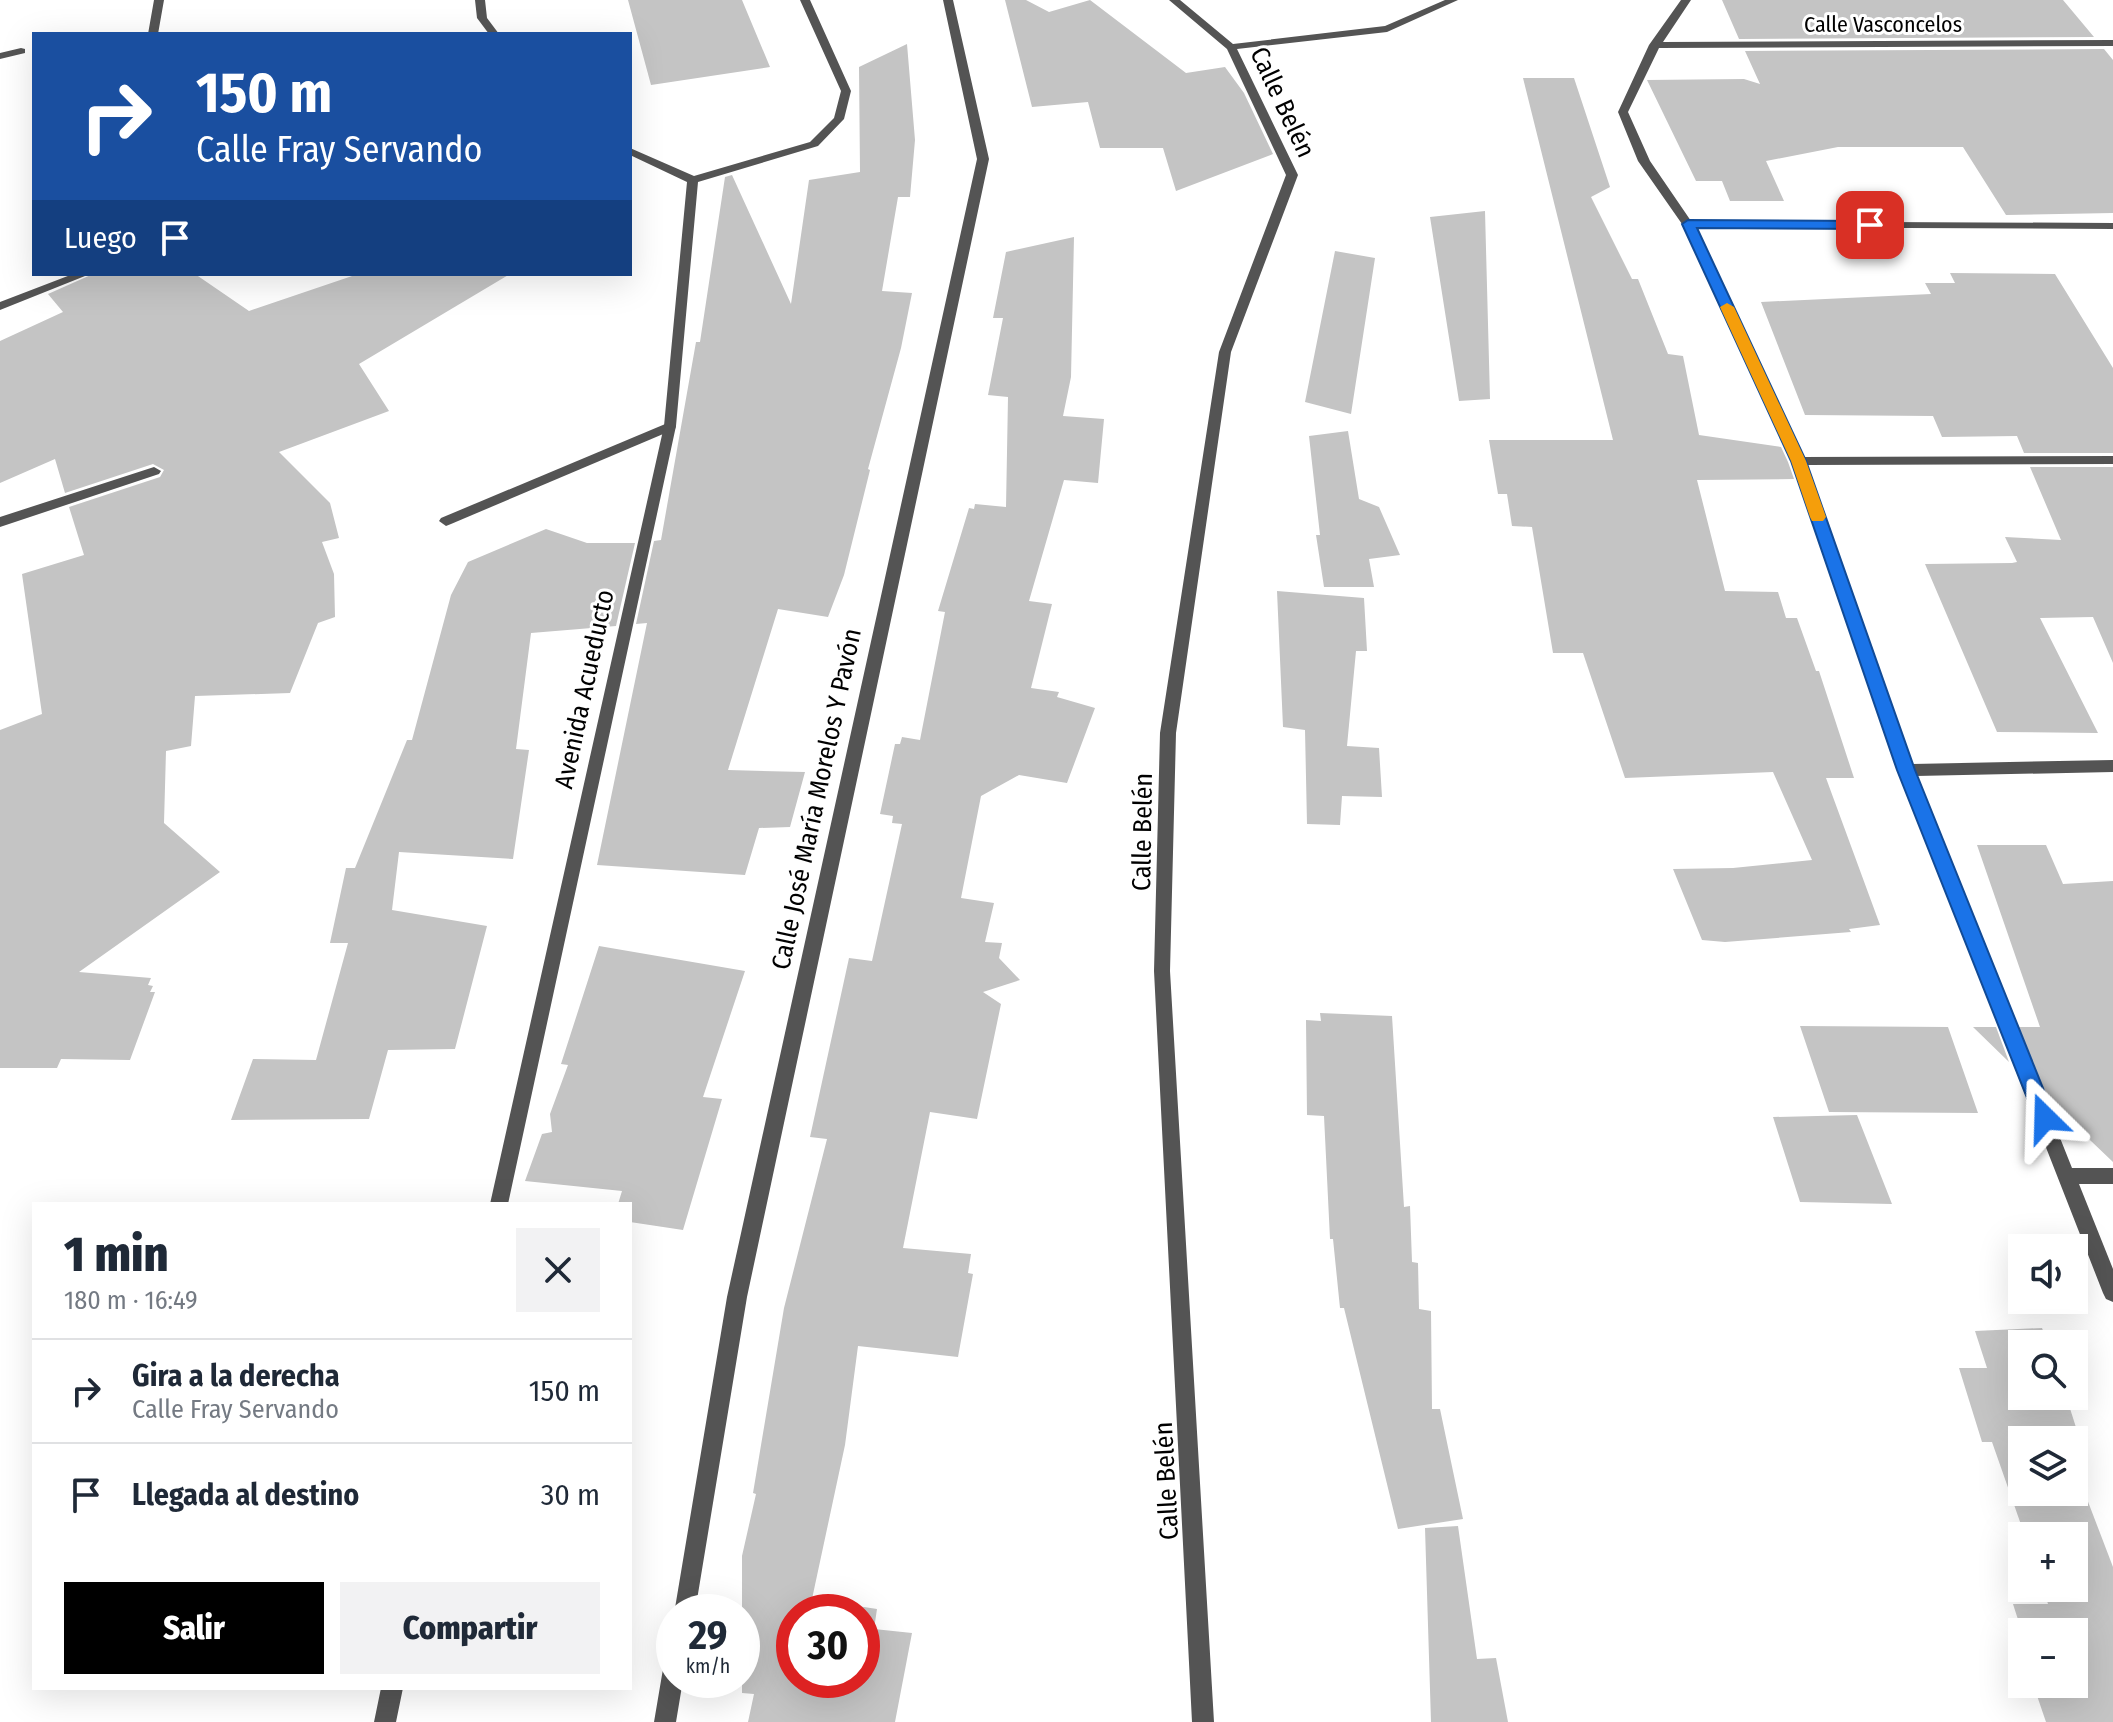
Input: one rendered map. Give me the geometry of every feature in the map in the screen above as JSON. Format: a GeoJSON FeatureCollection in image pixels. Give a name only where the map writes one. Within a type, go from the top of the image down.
{"type":"FeatureCollection","features":[{"type":"Feature","properties":{"kind":"street"},"geometry":{"type":"LineString","coordinates":[[153,32],[159,0]]}},
{"type":"Feature","properties":{"kind":"street"},"geometry":{"type":"LineString","coordinates":[[480,0],[482,18],[492,32]]}},
{"type":"Feature","properties":{"kind":"street"},"geometry":{"type":"LineString","coordinates":[[632,152],[693,180],[814,144],[839,119],[846,91],[805,0]]}},
{"type":"Feature","properties":{"kind":"street","name":"Calle José María Morelos Y Pavón"},"geometry":{"type":"LineString","coordinates":[[687,1594],[737,1297],[983,159],[948,0]]}},
{"type":"Feature","properties":{"kind":"street","name":"Calle Belén"},"geometry":{"type":"LineString","coordinates":[[1174,0],[1231,47],[1292,175],[1225,352],[1168,733],[1162,971],[1203,1722]]}},
{"type":"Feature","properties":{"kind":"street"},"geometry":{"type":"LineString","coordinates":[[1231,47],[1387,29],[1453,0]]}},
{"type":"Feature","properties":{"kind":"street"},"geometry":{"type":"LineString","coordinates":[[1686,0],[1654,45],[1634,82],[1623,112],[1644,161],[1688,224],[1798,461],[1906,770],[2113,1293]]}},
{"type":"Feature","properties":{"kind":"street","name":"Calle Vasconcelos"},"geometry":{"type":"LineString","coordinates":[[1654,45],[2113,43]]}},
{"type":"Feature","properties":{"kind":"street"},"geometry":{"type":"LineString","coordinates":[[0,56],[21,51]]}},
{"type":"Feature","properties":{"kind":"street","name":"Avenida Acueducto"},"geometry":{"type":"LineString","coordinates":[[499,1202],[670,426],[693,180]]}},
{"type":"Feature","properties":{"kind":"street"},"geometry":{"type":"LineString","coordinates":[[1688,224],[2113,226]]}},
{"type":"Feature","properties":{"kind":"street"},"geometry":{"type":"LineString","coordinates":[[0,306],[79,276]]}},
{"type":"Feature","properties":{"kind":"street"},"geometry":{"type":"LineString","coordinates":[[446,521],[670,426]]}},
{"type":"Feature","properties":{"kind":"street"},"geometry":{"type":"LineString","coordinates":[[1798,461],[2113,460]]}},
{"type":"Feature","properties":{"kind":"street"},"geometry":{"type":"LineString","coordinates":[[0,522],[154,471]]}},
{"type":"Feature","properties":{"kind":"street"},"geometry":{"type":"LineString","coordinates":[[1906,770],[2113,766]]}},
{"type":"Feature","properties":{"kind":"street"},"geometry":{"type":"LineString","coordinates":[[2068,1176],[2113,1176]]}},
{"type":"Feature","properties":{"kind":"street"},"geometry":{"type":"LineString","coordinates":[[385,1722],[392,1690]]}},
{"type":"Feature","properties":{"kind":"street"},"geometry":{"type":"LineString","coordinates":[[665,1722],[669,1698]]}},
{"type":"Feature","properties":{"kind":"building"},"geometry":{"type":"Polygon","coordinates":[[[628,0],[742,0],[770,67],[651,85],[628,0]]]}},
{"type":"Feature","properties":{"kind":"building"},"geometry":{"type":"Polygon","coordinates":[[[1005,0],[1026,0],[1049,12],[1090,0],[1186,73],[1225,67],[1244,93],[1273,154],[1176,191],[1163,148],[1100,148],[1088,102],[1032,107],[1005,0]]]}},
{"type":"Feature","properties":{"kind":"building"},"geometry":{"type":"Polygon","coordinates":[[[1722,0],[2063,0],[2094,37],[1739,39],[1722,0]]]}},
{"type":"Feature","properties":{"kind":"building"},"geometry":{"type":"Polygon","coordinates":[[[907,44],[915,140],[910,197],[898,197],[882,291],[912,293],[901,348],[868,469],[844,575],[828,617],[778,609],[728,770],[805,772],[790,827],[759,828],[745,875],[597,865],[647,623],[636,624],[654,541],[661,540],[696,342],[700,342],[725,177],[732,175],[791,304],[809,180],[860,172],[859,67],[907,44]]]}},
{"type":"Feature","properties":{"kind":"building"},"geometry":{"type":"Polygon","coordinates":[[[2104,49],[2113,60],[2113,213],[2006,215],[1963,147],[1838,147],[1766,161],[1784,201],[1730,201],[1722,181],[1696,181],[1647,80],[1744,79],[1760,84],[1745,51],[2104,49]]]}},
{"type":"Feature","properties":{"kind":"building"},"geometry":{"type":"Polygon","coordinates":[[[1523,78],[1574,78],[1610,187],[1591,197],[1632,279],[1638,279],[1668,354],[1683,356],[1699,435],[1781,447],[1788,462],[1794,479],[1697,480],[1725,591],[1778,592],[1786,618],[1797,618],[1816,671],[1819,671],[1854,778],[1826,778],[1880,925],[1849,929],[1851,932],[1725,942],[1702,940],[1673,869],[1733,868],[1812,860],[1773,772],[1625,778],[1583,653],[1553,653],[1532,527],[1512,526],[1507,494],[1498,494],[1489,440],[1613,440],[1523,78]]]}},
{"type":"Feature","properties":{"kind":"building"},"geometry":{"type":"Polygon","coordinates":[[[1485,211],[1490,399],[1459,401],[1430,217],[1485,211]]]}},
{"type":"Feature","properties":{"kind":"building"},"geometry":{"type":"Polygon","coordinates":[[[1074,237],[1071,377],[1063,416],[1104,419],[1098,483],[1064,480],[1029,601],[1052,604],[1031,688],[1059,692],[1057,697],[1095,708],[1067,783],[1019,775],[981,796],[961,898],[994,903],[985,942],[1002,943],[999,958],[1020,980],[983,992],[1001,1004],[977,1119],[930,1112],[903,1248],[971,1254],[968,1273],[973,1274],[958,1357],[858,1346],[845,1445],[813,1594],[776,1594],[776,1698],[880,1698],[880,1630],[912,1633],[895,1722],[748,1722],[753,1698],[760,1698],[760,1594],[742,1594],[742,1556],[756,1494],[753,1493],[784,1308],[827,1139],[810,1137],[849,958],[872,961],[902,824],[892,823],[893,816],[880,814],[895,744],[900,744],[902,737],[920,740],[945,612],[938,611],[969,508],[974,509],[975,504],[1006,507],[1008,397],[988,395],[1003,318],[993,318],[1006,252],[1074,237]]]}},
{"type":"Feature","properties":{"kind":"building"},"geometry":{"type":"Polygon","coordinates":[[[1335,251],[1375,258],[1351,414],[1305,402],[1335,251]]]}},
{"type":"Feature","properties":{"kind":"building"},"geometry":{"type":"Polygon","coordinates":[[[1950,273],[2055,274],[2113,368],[2113,453],[2024,453],[2017,436],[1942,437],[1933,416],[1805,415],[1761,302],[1931,294],[1925,283],[1955,283],[1950,273]]]}},
{"type":"Feature","properties":{"kind":"building"},"geometry":{"type":"Polygon","coordinates":[[[88,276],[198,276],[249,311],[352,276],[507,276],[359,364],[389,411],[279,452],[330,503],[339,538],[322,542],[334,574],[335,617],[318,623],[290,693],[195,696],[191,746],[166,751],[164,823],[220,872],[79,972],[151,978],[148,985],[153,986],[150,992],[155,992],[130,1060],[61,1059],[57,1068],[0,1068],[0,730],[42,714],[22,574],[84,555],[69,507],[160,477],[164,470],[153,464],[65,493],[55,459],[0,483],[0,341],[63,312],[48,294],[88,276]]]}},
{"type":"Feature","properties":{"kind":"building"},"geometry":{"type":"Polygon","coordinates":[[[1348,431],[1359,499],[1379,507],[1400,555],[1369,559],[1374,587],[1324,587],[1316,535],[1320,535],[1309,436],[1348,431]]]}},
{"type":"Feature","properties":{"kind":"building"},"geometry":{"type":"Polygon","coordinates":[[[2030,467],[2113,467],[2113,663],[2093,617],[2040,618],[2098,733],[1997,732],[1925,564],[2012,563],[2017,562],[2005,537],[2061,540],[2030,467]]]}},
{"type":"Feature","properties":{"kind":"building"},"geometry":{"type":"Polygon","coordinates":[[[546,529],[587,543],[635,543],[616,626],[531,633],[516,749],[529,750],[513,859],[399,852],[392,910],[487,926],[455,1049],[388,1050],[369,1119],[231,1120],[253,1059],[316,1060],[348,943],[330,943],[346,868],[355,868],[407,740],[412,740],[451,595],[468,562],[546,529]]]}},
{"type":"Feature","properties":{"kind":"building"},"geometry":{"type":"Polygon","coordinates":[[[1277,591],[1364,598],[1367,651],[1356,651],[1347,746],[1379,748],[1382,797],[1342,796],[1340,825],[1307,824],[1305,730],[1283,727],[1277,591]]]}},
{"type":"Feature","properties":{"kind":"building"},"geometry":{"type":"Polygon","coordinates":[[[1977,845],[2046,845],[2063,884],[2113,881],[2113,1162],[2048,1100],[2019,1027],[2040,1027],[1977,845]]]}},
{"type":"Feature","properties":{"kind":"building"},"geometry":{"type":"Polygon","coordinates":[[[599,946],[745,971],[703,1097],[722,1099],[683,1230],[632,1222],[632,1202],[619,1202],[622,1191],[525,1181],[542,1134],[552,1132],[550,1114],[568,1065],[561,1064],[599,946]]]}},
{"type":"Feature","properties":{"kind":"building"},"geometry":{"type":"Polygon","coordinates":[[[1320,1013],[1392,1016],[1404,1207],[1410,1206],[1412,1262],[1418,1263],[1419,1309],[1431,1311],[1432,1409],[1440,1409],[1463,1519],[1398,1529],[1344,1308],[1340,1308],[1333,1239],[1330,1239],[1324,1116],[1307,1115],[1306,1020],[1321,1021],[1320,1013]]]}},
{"type":"Feature","properties":{"kind":"building"},"geometry":{"type":"Polygon","coordinates":[[[1800,1026],[1948,1027],[1978,1113],[1829,1112],[1800,1026]]]}},
{"type":"Feature","properties":{"kind":"building"},"geometry":{"type":"Polygon","coordinates":[[[1973,1027],[1996,1027],[2009,1062],[1973,1027]]]}},
{"type":"Feature","properties":{"kind":"building"},"geometry":{"type":"Polygon","coordinates":[[[1857,1115],[1892,1204],[1800,1202],[1773,1117],[1857,1115]]]}},
{"type":"Feature","properties":{"kind":"building"},"geometry":{"type":"Polygon","coordinates":[[[2042,1328],[2008,1330],[2008,1410],[2070,1410],[2076,1426],[2008,1426],[2008,1488],[1992,1442],[1982,1442],[1959,1368],[1987,1368],[1975,1331],[2042,1328]]]}},
{"type":"Feature","properties":{"kind":"building"},"geometry":{"type":"Polygon","coordinates":[[[2088,1502],[2113,1567],[2113,1722],[2046,1722],[2038,1698],[2088,1698],[2088,1618],[2018,1618],[2013,1604],[2088,1602],[2088,1522],[2020,1522],[2014,1506],[2088,1506],[2088,1502]]]}},
{"type":"Feature","properties":{"kind":"building"},"geometry":{"type":"Polygon","coordinates":[[[1458,1526],[1477,1659],[1496,1658],[1508,1722],[1431,1722],[1425,1528],[1458,1526]]]}},
{"type":"Feature","properties":{"kind":"slow traffic"},"geometry":{"type":"LineString","coordinates":[[1727,307],[1798,461],[1818,517]]}},
{"type":"Feature","properties":{"kind":"route"},"geometry":{"type":"LineString","coordinates":[[1870,225],[1688,224],[1798,461],[1906,770],[2045,1118]]}}]}
